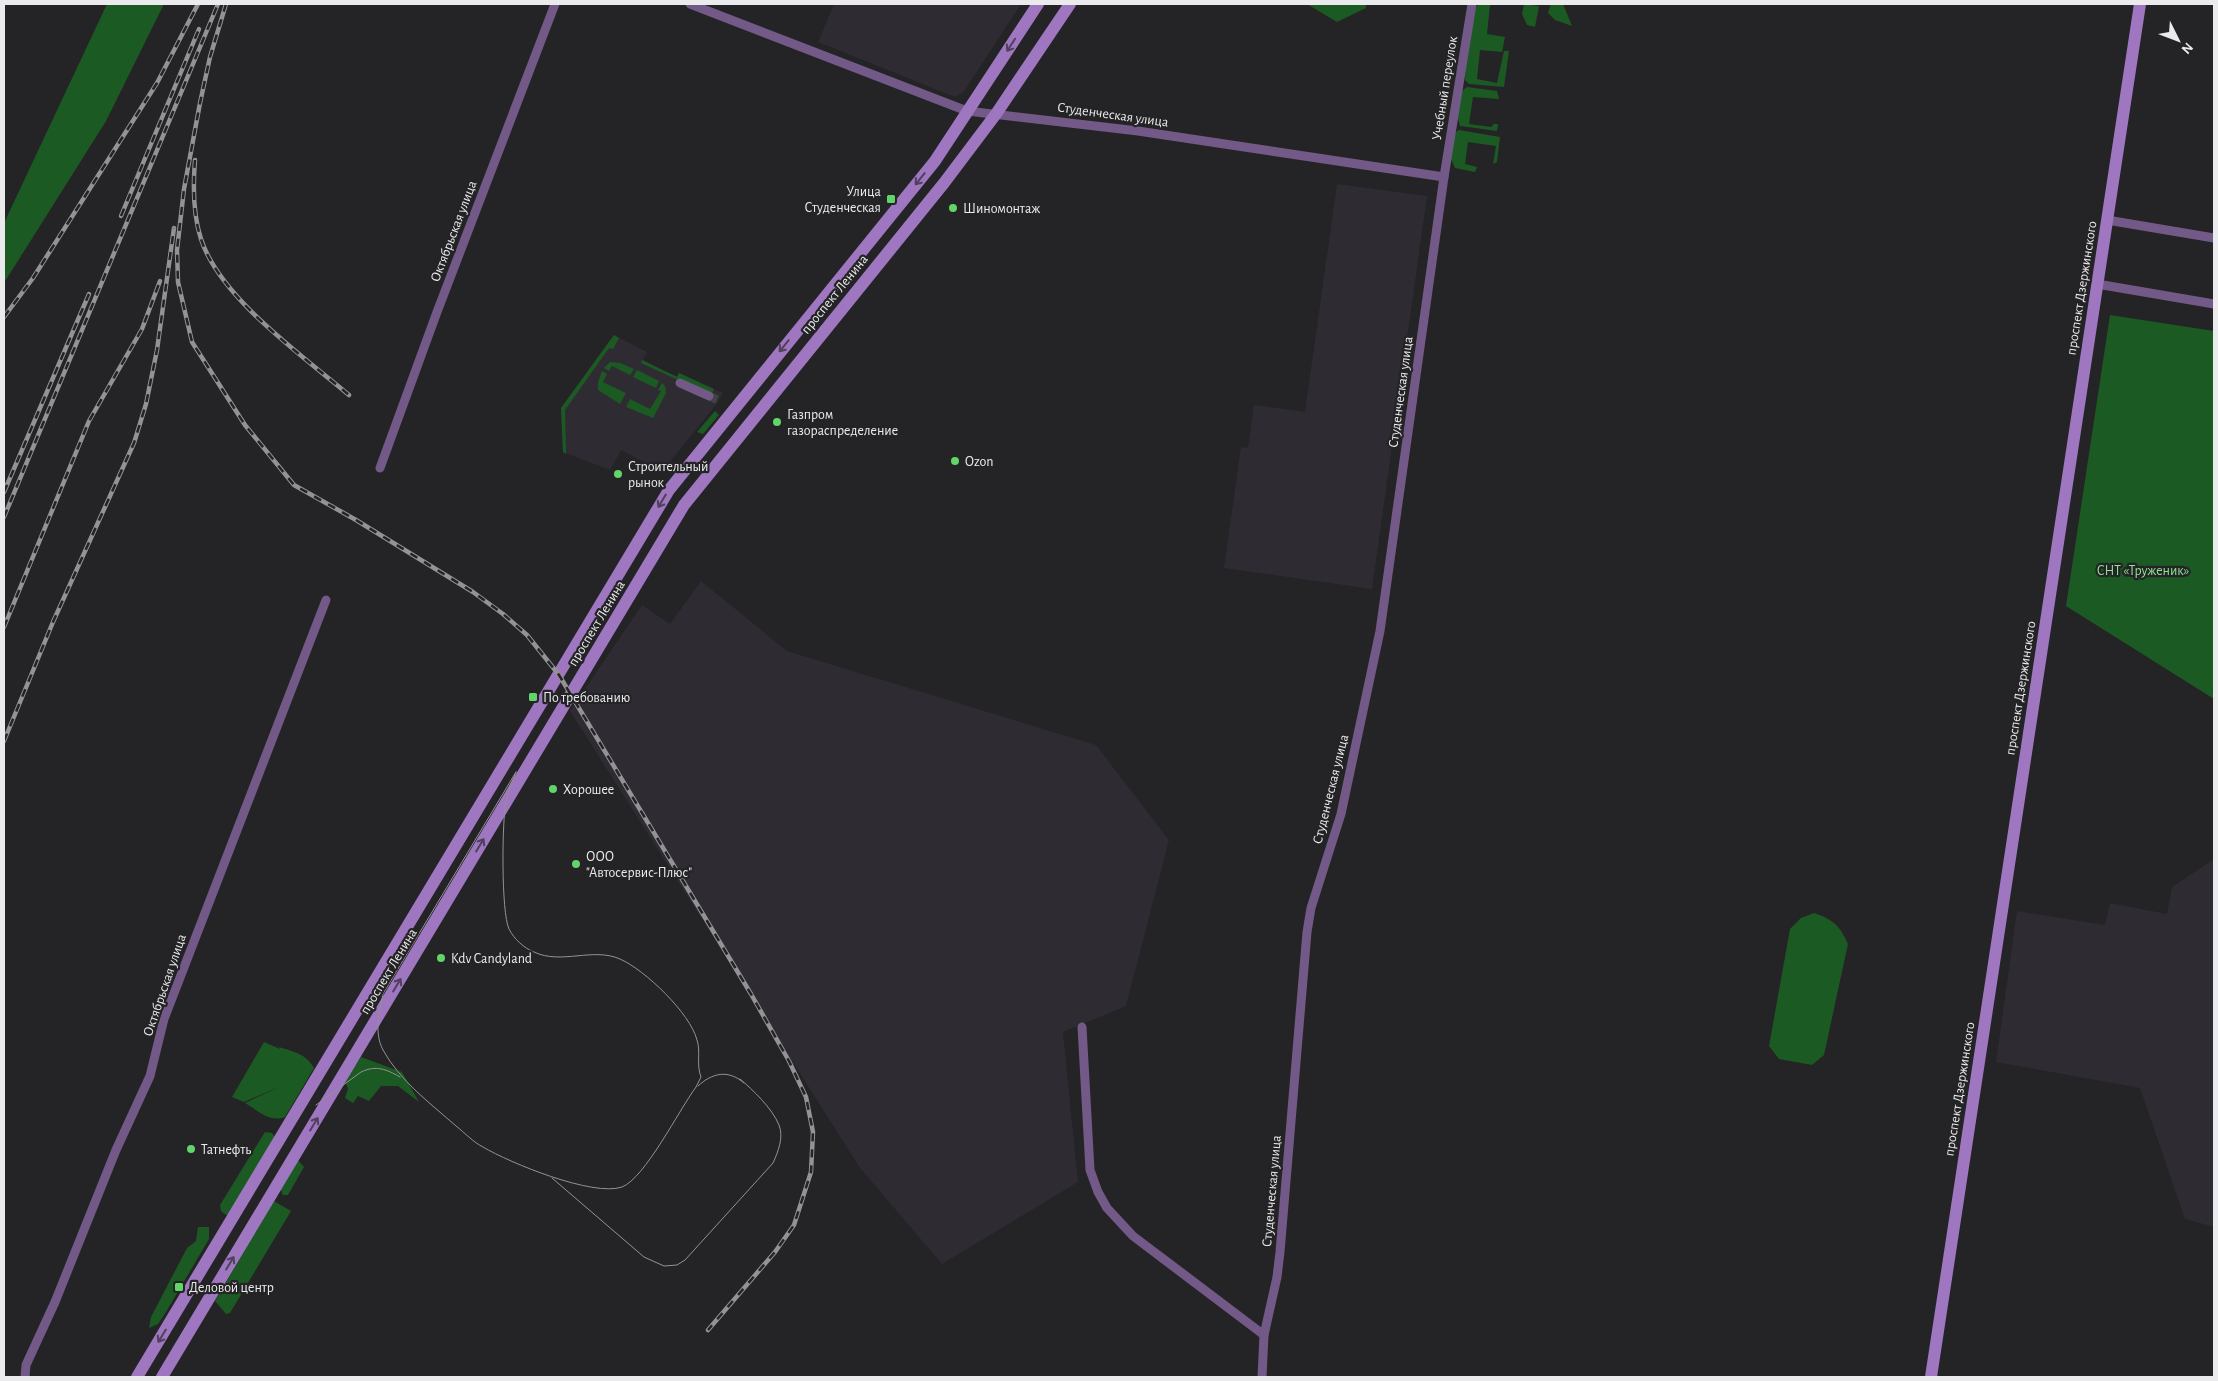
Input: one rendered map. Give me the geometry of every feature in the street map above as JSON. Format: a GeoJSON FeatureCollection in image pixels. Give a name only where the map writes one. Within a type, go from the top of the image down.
{"type":"FeatureCollection","features":[{"type":"Feature","properties":{"kind":"main road","name":"проспект Ленина"},"geometry":{"type":"LineString","coordinates":[[137,1377],[669,490],[935,161],[1038,4]]}},
{"type":"Feature","properties":{"kind":"main road","name":"проспект Ленина"},"geometry":{"type":"LineString","coordinates":[[162,1377],[684,505],[944,183],[996,114],[1070,4]]}},
{"type":"Feature","properties":{"kind":"main road","name":"проспект Дзержинского"},"geometry":{"type":"LineString","coordinates":[[1931,1377],[2140,4]]}},
{"type":"Feature","properties":{"kind":"street","name":"Октябрьская улица"},"geometry":{"type":"LineString","coordinates":[[380,468],[437,312],[555,4]]}},
{"type":"Feature","properties":{"kind":"street","name":"Студенческая улица"},"geometry":{"type":"LineString","coordinates":[[690,4],[967,111],[1138,131],[1444,177],[1380,630],[1341,814],[1311,908],[1307,932],[1279,1260],[1264,1335],[1262,1377]]}},
{"type":"Feature","properties":{"kind":"street","name":"Учебный переулок"},"geometry":{"type":"LineString","coordinates":[[1444,177],[1472,4]]}},
{"type":"Feature","properties":{"kind":"street"},"geometry":{"type":"LineString","coordinates":[[2107,220],[2214,238]]}},
{"type":"Feature","properties":{"kind":"street"},"geometry":{"type":"LineString","coordinates":[[2097,284],[2214,304]]}},
{"type":"Feature","properties":{"kind":"street"},"geometry":{"type":"LineString","coordinates":[[680,383],[709,396]]}},
{"type":"Feature","properties":{"kind":"street","name":"Октябрьская улица"},"geometry":{"type":"LineString","coordinates":[[25,1377],[26,1365],[116,1150],[150,1076],[164,1018],[326,600]]}},
{"type":"Feature","properties":{"kind":"street"},"geometry":{"type":"LineString","coordinates":[[1082,1027],[1090,1170],[1098,1192],[1107,1208],[1133,1236],[1264,1335]]}},
{"type":"Feature","properties":{"kind":"shaded area"},"geometry":{"type":"Polygon","coordinates":[[[834,4],[1021,4],[963,93],[955,97],[818,42],[834,4]]]}},
{"type":"Feature","properties":{"kind":"shaded area"},"geometry":{"type":"Polygon","coordinates":[[[1337,184],[1427,196],[1372,589],[1224,568],[1241,447],[1248,448],[1254,405],[1305,412],[1337,184]]]}},
{"type":"Feature","properties":{"kind":"shaded area"},"geometry":{"type":"Polygon","coordinates":[[[614,335],[647,352],[643,360],[677,377],[679,373],[723,393],[718,402],[662,472],[621,450],[610,470],[563,452],[561,408],[614,335]]]}},
{"type":"Feature","properties":{"kind":"shaded area"},"geometry":{"type":"Polygon","coordinates":[[[701,581],[787,651],[1096,745],[1169,840],[1126,1006],[1063,1032],[1078,1182],[942,1264],[860,1168],[570,711],[642,605],[670,624],[701,581]]]}},
{"type":"Feature","properties":{"kind":"shaded area"},"geometry":{"type":"Polygon","coordinates":[[[2214,859],[2214,1227],[2185,1219],[2140,1088],[1996,1062],[2017,911],[2105,925],[2110,903],[2167,914],[2172,887],[2214,859]]]}},
{"type":"Feature","properties":{"kind":"green space"},"geometry":{"type":"Polygon","coordinates":[[[107,4],[164,4],[106,121],[4,283],[4,223],[107,4]]]}},
{"type":"Feature","properties":{"kind":"green space"},"geometry":{"type":"Polygon","coordinates":[[[1307,4],[1366,4],[1366,8],[1337,22],[1307,4]]]}},
{"type":"Feature","properties":{"kind":"green space"},"geometry":{"type":"Polygon","coordinates":[[[1480,4],[1492,4],[1490,5],[1487,34],[1505,37],[1502,52],[1480,50],[1477,79],[1497,83],[1504,51],[1509,51],[1504,87],[1469,84],[1465,80],[1466,56],[1474,8],[1480,4]]]}},
{"type":"Feature","properties":{"kind":"green space"},"geometry":{"type":"Polygon","coordinates":[[[1524,4],[1539,6],[1535,27],[1527,25],[1522,14],[1524,4]]]}},
{"type":"Feature","properties":{"kind":"green space"},"geometry":{"type":"Polygon","coordinates":[[[1551,4],[1563,4],[1572,26],[1555,20],[1548,13],[1551,4]]]}},
{"type":"Feature","properties":{"kind":"green space"},"geometry":{"type":"Polygon","coordinates":[[[1467,87],[1497,91],[1499,99],[1473,97],[1469,124],[1491,127],[1494,124],[1498,124],[1497,131],[1460,126],[1457,115],[1462,91],[1467,87]]]}},
{"type":"Feature","properties":{"kind":"green space"},"geometry":{"type":"Polygon","coordinates":[[[1459,130],[1500,137],[1497,162],[1493,164],[1496,146],[1468,142],[1465,164],[1477,167],[1475,172],[1455,168],[1451,159],[1454,133],[1459,130]]]}},
{"type":"Feature","properties":{"kind":"green space","name":"СНТ «Труженик»"},"geometry":{"type":"Polygon","coordinates":[[[2110,315],[2214,331],[2214,699],[2066,606],[2110,315]]]}},
{"type":"Feature","properties":{"kind":"green space"},"geometry":{"type":"Polygon","coordinates":[[[614,335],[619,338],[613,349],[609,348],[565,410],[566,454],[563,452],[561,408],[614,335]]]}},
{"type":"Feature","properties":{"kind":"green space"},"geometry":{"type":"Polygon","coordinates":[[[642,360],[677,377],[679,373],[714,389],[711,395],[641,363],[642,360]]]}},
{"type":"Feature","properties":{"kind":"green space"},"geometry":{"type":"Polygon","coordinates":[[[610,362],[620,363],[634,369],[630,375],[612,366],[609,371],[604,368],[610,362]]]}},
{"type":"Feature","properties":{"kind":"green space"},"geometry":{"type":"Polygon","coordinates":[[[637,370],[659,381],[656,388],[633,377],[637,370]]]}},
{"type":"Feature","properties":{"kind":"green space"},"geometry":{"type":"Polygon","coordinates":[[[602,371],[607,374],[603,382],[626,393],[620,404],[598,390],[598,382],[602,371]]]}},
{"type":"Feature","properties":{"kind":"green space"},"geometry":{"type":"Polygon","coordinates":[[[662,383],[665,386],[666,393],[653,418],[626,407],[630,399],[650,409],[661,391],[658,390],[662,383]]]}},
{"type":"Feature","properties":{"kind":"green space"},"geometry":{"type":"Polygon","coordinates":[[[715,411],[719,415],[703,434],[697,432],[715,411]]]}},
{"type":"Feature","properties":{"kind":"green space"},"geometry":{"type":"Polygon","coordinates":[[[1814,913],[1835,924],[1842,932],[1848,944],[1824,1055],[1812,1065],[1779,1059],[1769,1046],[1790,929],[1801,918],[1814,913]]]}},
{"type":"Feature","properties":{"kind":"green space"},"geometry":{"type":"Polygon","coordinates":[[[264,1042],[280,1049],[279,1047],[300,1054],[314,1068],[285,1117],[269,1117],[245,1103],[281,1086],[244,1102],[232,1097],[264,1042]]]}},
{"type":"Feature","properties":{"kind":"green space"},"geometry":{"type":"Polygon","coordinates":[[[361,1057],[402,1072],[419,1102],[398,1086],[381,1086],[369,1101],[358,1096],[353,1103],[345,1098],[348,1089],[345,1080],[361,1057]]]}},
{"type":"Feature","properties":{"kind":"green space"},"geometry":{"type":"Polygon","coordinates":[[[265,1132],[272,1133],[276,1138],[231,1214],[226,1215],[221,1211],[220,1205],[265,1132]]]}},
{"type":"Feature","properties":{"kind":"green space"},"geometry":{"type":"Polygon","coordinates":[[[298,1160],[304,1167],[288,1195],[283,1195],[280,1188],[298,1160]]]}},
{"type":"Feature","properties":{"kind":"green space"},"geometry":{"type":"Polygon","coordinates":[[[274,1201],[291,1211],[230,1313],[226,1314],[215,1301],[274,1201]]]}},
{"type":"Feature","properties":{"kind":"green space"},"geometry":{"type":"Polygon","coordinates":[[[198,1227],[209,1227],[209,1239],[158,1324],[149,1328],[151,1317],[187,1248],[196,1241],[198,1227]]]}},
{"type":"Feature","properties":{"kind":"tunnel"},"geometry":{"type":"LineString","coordinates":[[709,396],[720,401]]}},
{"type":"Feature","properties":{"kind":"tram line"},"geometry":{"type":"LineString","coordinates":[[516,772],[506,801],[503,846],[503,886],[506,919],[511,933],[516,940],[527,948],[544,956],[599,955],[620,959],[642,972],[676,1005],[693,1029],[697,1040],[701,1077],[696,1087],[641,1171],[622,1187],[609,1189],[572,1183],[531,1169],[479,1145],[407,1082],[390,1061],[380,1043],[378,1023],[383,994],[516,772]]}},
{"type":"Feature","properties":{"kind":"tram line"},"geometry":{"type":"LineString","coordinates":[[316,1105],[366,1070],[381,1069],[400,1077]]}},
{"type":"Feature","properties":{"kind":"tram line"},"geometry":{"type":"LineString","coordinates":[[698,1086],[709,1078],[720,1074],[732,1076],[744,1083]]}},
{"type":"Feature","properties":{"kind":"tram line"},"geometry":{"type":"LineString","coordinates":[[552,1178],[644,1257],[664,1266],[677,1265],[685,1260],[773,1163],[778,1149],[781,1134],[776,1119],[762,1100],[740,1079]]}},
{"type":"Feature","properties":{"kind":"railway"},"geometry":{"type":"LineString","coordinates":[[4,317],[33,278],[157,83],[198,4]]}},
{"type":"Feature","properties":{"kind":"railway"},"geometry":{"type":"LineString","coordinates":[[4,517],[218,4]]}},
{"type":"Feature","properties":{"kind":"railway"},"geometry":{"type":"LineString","coordinates":[[226,4],[210,57],[200,103],[184,189],[177,250],[178,282],[192,342],[245,425],[294,485],[356,520],[473,592],[527,635],[559,675],[751,994],[789,1061],[806,1097],[813,1132],[811,1172],[794,1225],[775,1252],[708,1330]]}},
{"type":"Feature","properties":{"kind":"railway"},"geometry":{"type":"LineString","coordinates":[[121,216],[199,29]]}},
{"type":"Feature","properties":{"kind":"railway"},"geometry":{"type":"LineString","coordinates":[[195,160],[196,220],[201,239],[211,261],[226,283],[264,324],[349,395]]}},
{"type":"Feature","properties":{"kind":"railway"},"geometry":{"type":"LineString","coordinates":[[4,741],[53,622],[134,443],[146,404],[157,350],[174,228]]}},
{"type":"Feature","properties":{"kind":"railway"},"geometry":{"type":"LineString","coordinates":[[4,627],[89,421],[142,329],[160,281]]}},
{"type":"Feature","properties":{"kind":"railway"},"geometry":{"type":"LineString","coordinates":[[4,492],[89,294]]}},
{"type":"Feature","properties":{"kind":"place","name":"Улица Студенческая"},"geometry":{"type":"Point","coordinates":[891,199]}},
{"type":"Feature","properties":{"kind":"place","name":"Шиномонтаж"},"geometry":{"type":"Point","coordinates":[953,208]}},
{"type":"Feature","properties":{"kind":"place","name":"Газпром газораспределение"},"geometry":{"type":"Point","coordinates":[777,422]}},
{"type":"Feature","properties":{"kind":"place","name":"Ozon"},"geometry":{"type":"Point","coordinates":[955,461]}},
{"type":"Feature","properties":{"kind":"place","name":"Строительный рынок"},"geometry":{"type":"Point","coordinates":[618,474]}},
{"type":"Feature","properties":{"kind":"place","name":"По требованию"},"geometry":{"type":"Point","coordinates":[533,697]}},
{"type":"Feature","properties":{"kind":"place","name":"Хорошее"},"geometry":{"type":"Point","coordinates":[553,789]}},
{"type":"Feature","properties":{"kind":"place","name":"ООО \"Автосервис-Плюс\""},"geometry":{"type":"Point","coordinates":[576,864]}},
{"type":"Feature","properties":{"kind":"place","name":"Kdv Candyland"},"geometry":{"type":"Point","coordinates":[441,958]}},
{"type":"Feature","properties":{"kind":"place","name":"Татнефть"},"geometry":{"type":"Point","coordinates":[191,1149]}},
{"type":"Feature","properties":{"kind":"place","name":"Деловой центр"},"geometry":{"type":"Point","coordinates":[179,1287]}}]}
